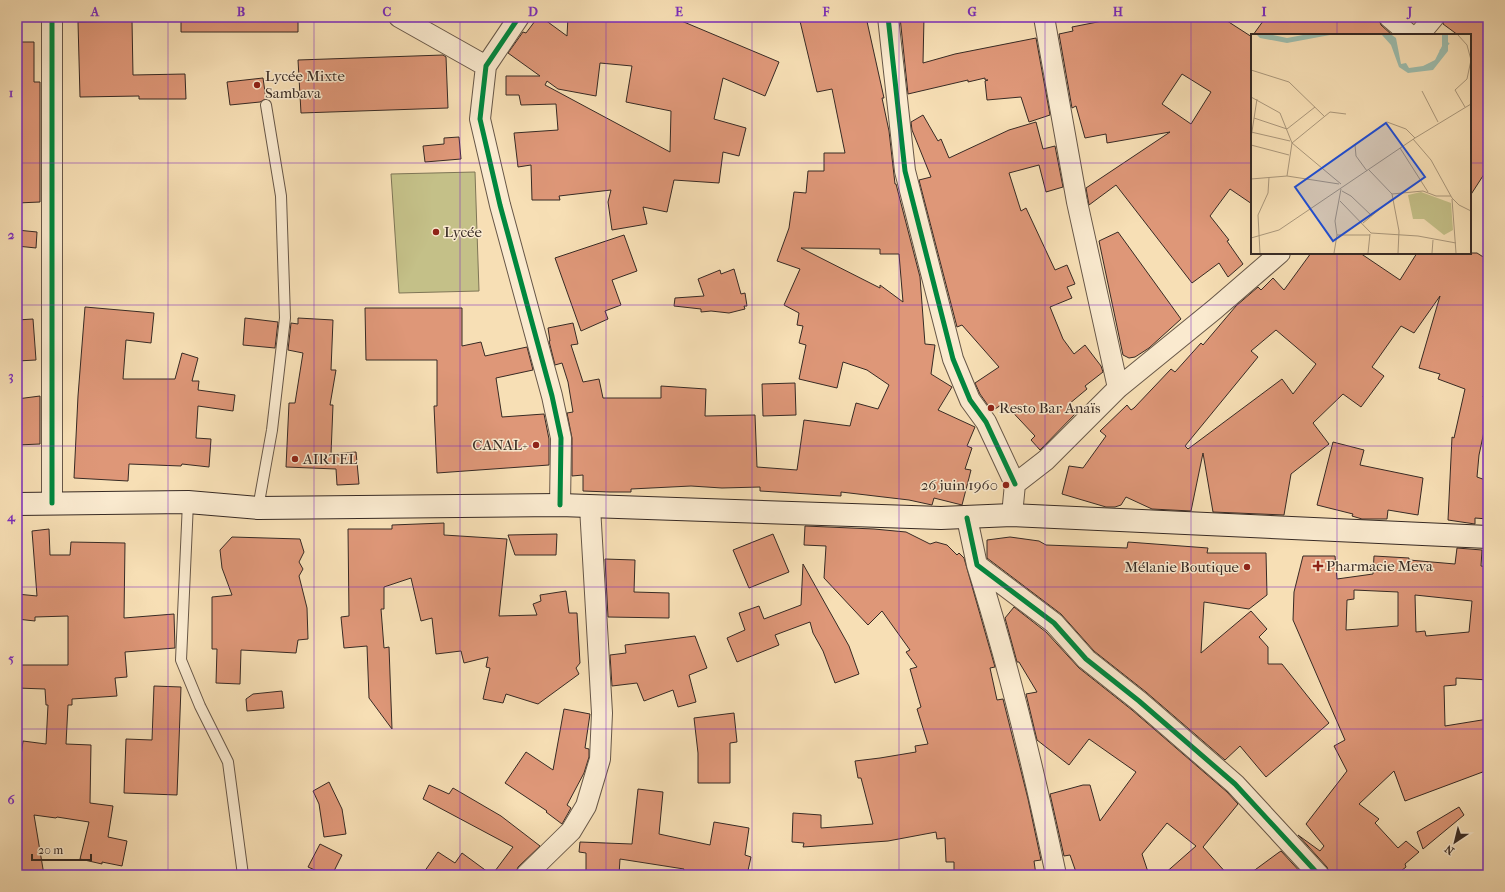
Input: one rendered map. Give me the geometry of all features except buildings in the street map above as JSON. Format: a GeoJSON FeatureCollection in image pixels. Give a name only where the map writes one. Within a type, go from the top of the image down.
{"type":"FeatureCollection","features":[{"type":"Feature","properties":{"kind":"main road"},"geometry":{"type":"LineString","coordinates":[[17,504],[188,502],[258,508],[560,505],[967,518],[1012,515],[1488,537]]}},
{"type":"Feature","properties":{"kind":"street"},"geometry":{"type":"LineString","coordinates":[[52,17],[52,503]]}},
{"type":"Feature","properties":{"kind":"street"},"geometry":{"type":"LineString","coordinates":[[399,17],[486,66]]}},
{"type":"Feature","properties":{"kind":"street"},"geometry":{"type":"LineString","coordinates":[[519,17],[486,66],[480,119],[500,205],[552,396],[561,438],[560,505]]}},
{"type":"Feature","properties":{"kind":"street"},"geometry":{"type":"LineString","coordinates":[[888,17],[905,171],[953,359],[970,400],[986,422],[1015,484],[1012,515]]}},
{"type":"Feature","properties":{"kind":"street"},"geometry":{"type":"LineString","coordinates":[[1044,17],[1077,202],[1118,388]]}},
{"type":"Feature","properties":{"kind":"street"},"geometry":{"type":"LineString","coordinates":[[1389,17],[1409,34]]}},
{"type":"Feature","properties":{"kind":"street"},"geometry":{"type":"LineString","coordinates":[[1420,34],[1434,17]]}},
{"type":"Feature","properties":{"kind":"street"},"geometry":{"type":"LineString","coordinates":[[1015,484],[1046,460],[1118,388],[1215,309],[1279,254]]}},
{"type":"Feature","properties":{"kind":"street"},"geometry":{"type":"LineString","coordinates":[[526,875],[571,831],[586,806],[600,759],[602,712],[590,507]]}},
{"type":"Feature","properties":{"kind":"street"},"geometry":{"type":"LineString","coordinates":[[967,518],[977,565],[999,636],[1030,757],[1056,875]]}},
{"type":"Feature","properties":{"kind":"street"},"geometry":{"type":"LineString","coordinates":[[977,565],[1054,623],[1086,659],[1139,701],[1235,784],[1319,875]]}},
{"type":"Feature","properties":{"kind":"lane"},"geometry":{"type":"LineString","coordinates":[[258,508],[272,430],[285,318],[281,196],[266,105]]}},
{"type":"Feature","properties":{"kind":"lane"},"geometry":{"type":"LineString","coordinates":[[188,502],[181,660],[200,706],[228,762],[243,875]]}},
{"type":"Feature","properties":{"kind":"shaded area","name":"Lycée"},"geometry":{"type":"Polygon","coordinates":[[[475,172],[479,291],[399,293],[391,174],[475,172]]]}},
{"type":"Feature","properties":{"kind":"cycle path"},"geometry":{"type":"LineString","coordinates":[[52,17],[52,503]]}},
{"type":"Feature","properties":{"kind":"cycle path"},"geometry":{"type":"LineString","coordinates":[[519,17],[486,66],[480,119],[500,205],[552,396],[561,438],[560,505]]}},
{"type":"Feature","properties":{"kind":"cycle path"},"geometry":{"type":"LineString","coordinates":[[888,17],[905,171],[953,359],[970,400],[986,422],[1015,484]]}},
{"type":"Feature","properties":{"kind":"cycle path"},"geometry":{"type":"LineString","coordinates":[[967,518],[977,565],[1054,623],[1086,659],[1139,701],[1235,784],[1319,875]]}},
{"type":"Feature","properties":{"kind":"place","name":"Lycée Mixte Sambava"},"geometry":{"type":"Point","coordinates":[257,85]}},
{"type":"Feature","properties":{"kind":"place","name":"Lycée"},"geometry":{"type":"Point","coordinates":[436,232]}},
{"type":"Feature","properties":{"kind":"place","name":"Resto Bar Anaïs"},"geometry":{"type":"Point","coordinates":[991,408]}},
{"type":"Feature","properties":{"kind":"place","name":"CANAL+"},"geometry":{"type":"Point","coordinates":[536,445]}},
{"type":"Feature","properties":{"kind":"place","name":"AIRTEL"},"geometry":{"type":"Point","coordinates":[295,459]}},
{"type":"Feature","properties":{"kind":"place","name":"26 juin 1960"},"geometry":{"type":"Point","coordinates":[1006,485]}},
{"type":"Feature","properties":{"kind":"place","name":"Pharmacie Meva"},"geometry":{"type":"Point","coordinates":[1318,566]}},
{"type":"Feature","properties":{"kind":"place","name":"Mélanie Boutique"},"geometry":{"type":"Point","coordinates":[1247,567]}}]}
